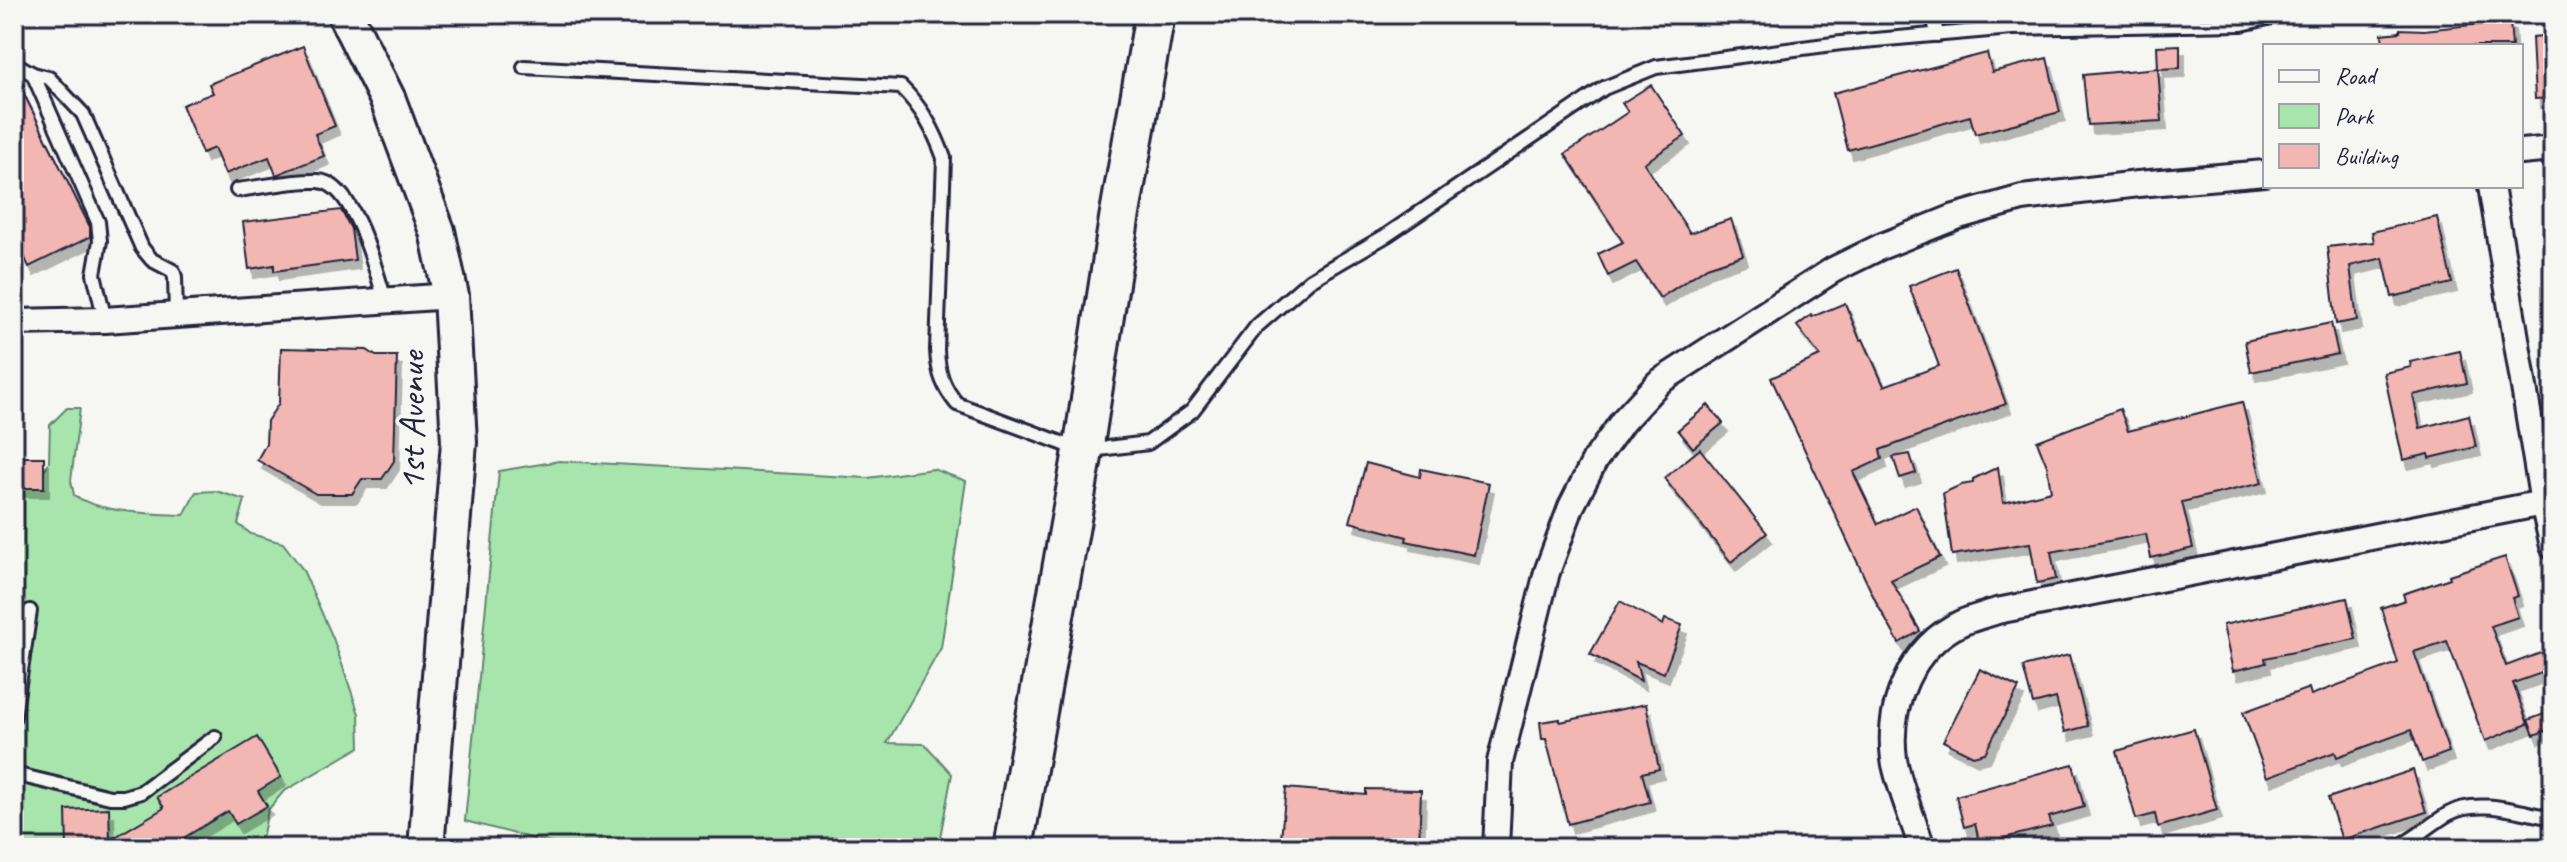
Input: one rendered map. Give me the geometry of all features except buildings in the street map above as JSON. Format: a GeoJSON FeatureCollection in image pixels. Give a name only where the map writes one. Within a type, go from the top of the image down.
{"type":"FeatureCollection","features":[{"type":"Feature","properties":{"kind":"main road"},"geometry":{"type":"LineString","coordinates":[[1013,848],[1155,14]]}},
{"type":"Feature","properties":{"kind":"street","name":"1st Avenue"},"geometry":{"type":"LineString","coordinates":[[345,14],[388,100],[437,231],[451,296],[459,442],[426,848]]}},
{"type":"Feature","properties":{"kind":"street"},"geometry":{"type":"LineString","coordinates":[[2523,152],[2553,149]]}},
{"type":"Feature","properties":{"kind":"street"},"geometry":{"type":"LineString","coordinates":[[1496,848],[1500,762],[1547,572],[1571,507],[1595,460],[1623,421],[1659,382],[1833,270],[1955,217],[2022,198],[2263,173]]}},
{"type":"Feature","properties":{"kind":"street"},"geometry":{"type":"LineString","coordinates":[[2491,188],[2543,503],[2553,546]]}},
{"type":"Feature","properties":{"kind":"street"},"geometry":{"type":"LineString","coordinates":[[16,315],[105,320],[451,296]]}},
{"type":"Feature","properties":{"kind":"street"},"geometry":{"type":"LineString","coordinates":[[1922,848],[1894,760],[1893,721],[1902,689],[1915,664],[1938,638],[1961,623],[1997,611],[2543,503]]}},
{"type":"Feature","properties":{"kind":"lane"},"geometry":{"type":"LineString","coordinates":[[1933,14],[1937,35]]}},
{"type":"Feature","properties":{"kind":"lane"},"geometry":{"type":"LineString","coordinates":[[524,67],[901,87],[919,105],[944,158],[937,350],[938,372],[946,390],[957,404],[1083,451],[1148,443],[1192,411],[1257,326],[1310,280],[1387,235],[1604,88],[1656,67],[1841,43],[2012,28],[2242,24],[2285,14]]}},
{"type":"Feature","properties":{"kind":"lane"},"geometry":{"type":"LineString","coordinates":[[14,63],[33,74],[49,78],[83,114],[142,248],[152,260],[173,271],[176,315]]}},
{"type":"Feature","properties":{"kind":"lane"},"geometry":{"type":"LineString","coordinates":[[33,74],[98,222],[100,241],[94,274],[105,320]]}},
{"type":"Feature","properties":{"kind":"lane"},"geometry":{"type":"LineString","coordinates":[[237,190],[319,181],[335,188],[351,208],[385,300]]}},
{"type":"Feature","properties":{"kind":"lane"},"geometry":{"type":"LineString","coordinates":[[14,717],[30,611]]}},
{"type":"Feature","properties":{"kind":"lane"},"geometry":{"type":"LineString","coordinates":[[14,774],[110,797],[124,797],[141,792],[215,737]]}},
{"type":"Feature","properties":{"kind":"lane"},"geometry":{"type":"LineString","coordinates":[[2395,848],[2451,812],[2478,806],[2553,818]]}},
{"type":"Feature","properties":{"kind":"green space"},"geometry":{"type":"Polygon","coordinates":[[[67,408],[80,408],[71,481],[74,495],[112,509],[184,515],[196,492],[216,491],[245,500],[238,524],[251,534],[283,543],[303,570],[333,638],[359,714],[360,747],[283,792],[268,810],[263,834],[251,847],[14,848],[14,478],[40,479],[49,462],[50,425],[67,408]]]}},
{"type":"Feature","properties":{"kind":"green space"},"geometry":{"type":"Polygon","coordinates":[[[559,461],[868,478],[933,469],[966,481],[941,648],[887,743],[925,744],[952,774],[938,848],[569,848],[465,821],[499,471],[559,461]]]}}]}
